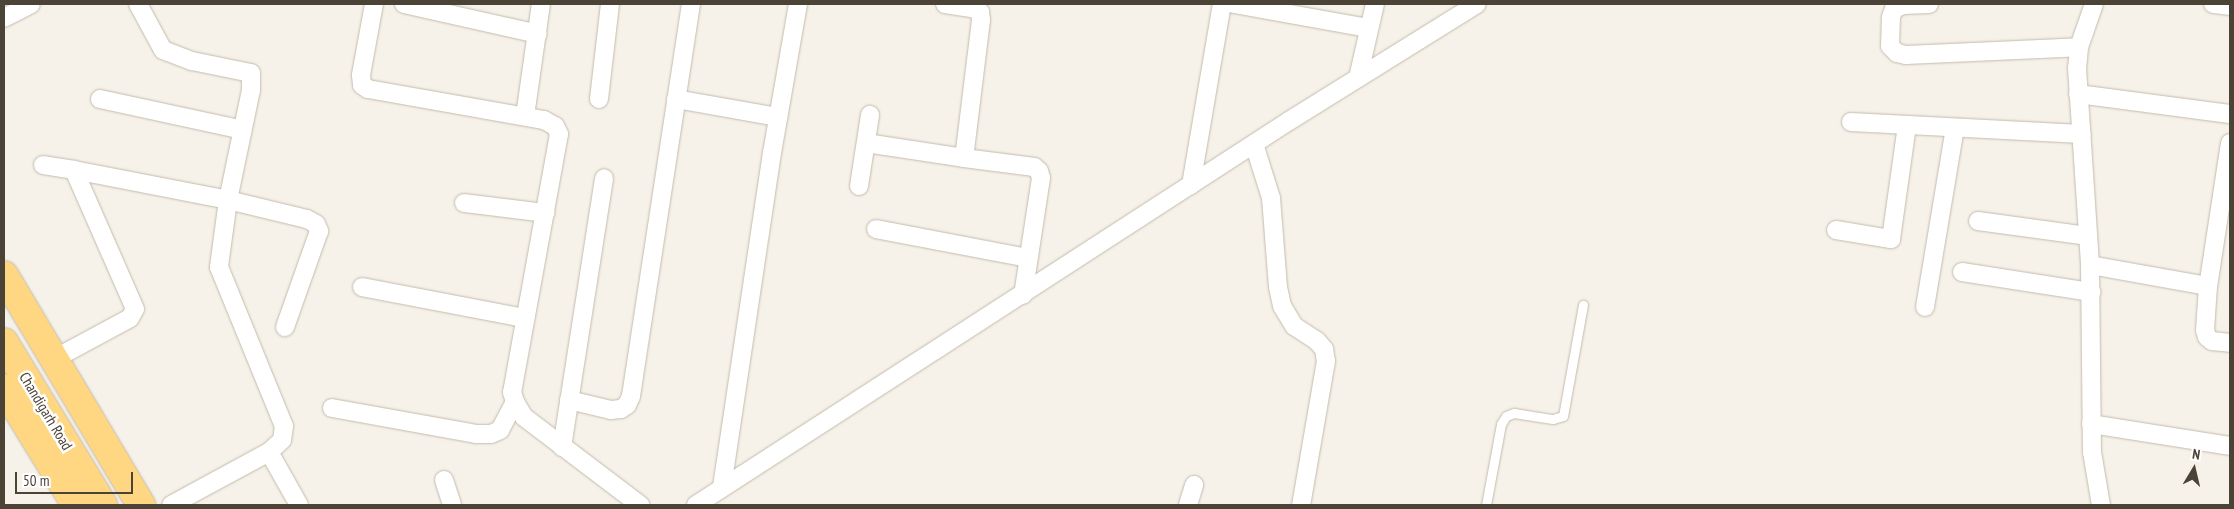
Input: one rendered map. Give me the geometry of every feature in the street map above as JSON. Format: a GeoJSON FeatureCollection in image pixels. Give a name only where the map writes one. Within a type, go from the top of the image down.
{"type":"FeatureCollection","features":[{"type":"Feature","properties":{"kind":"highway"},"geometry":{"type":"LineString","coordinates":[[4,274],[141,505]]}},
{"type":"Feature","properties":{"kind":"highway"},"geometry":{"type":"LineString","coordinates":[[4,302],[126,505]]}},
{"type":"Feature","properties":{"kind":"highway","name":"Chandigarh Road"},"geometry":{"type":"LineString","coordinates":[[4,342],[103,505]]}},
{"type":"Feature","properties":{"kind":"highway"},"geometry":{"type":"LineString","coordinates":[[4,388],[76,505]]}},
{"type":"Feature","properties":{"kind":"street"},"geometry":{"type":"LineString","coordinates":[[4,18],[31,4]]}},
{"type":"Feature","properties":{"kind":"street"},"geometry":{"type":"LineString","coordinates":[[138,4],[163,50],[192,61],[251,74],[251,90],[228,200],[219,267],[281,414],[284,426],[282,440],[269,452],[171,505]]}},
{"type":"Feature","properties":{"kind":"street"},"geometry":{"type":"LineString","coordinates":[[374,4],[361,76],[362,85],[378,92],[544,120],[555,126],[559,134],[512,392],[515,402],[524,417],[640,505]]}},
{"type":"Feature","properties":{"kind":"street"},"geometry":{"type":"LineString","coordinates":[[404,4],[538,34]]}},
{"type":"Feature","properties":{"kind":"street"},"geometry":{"type":"LineString","coordinates":[[525,116],[541,4]]}},
{"type":"Feature","properties":{"kind":"street"},"geometry":{"type":"LineString","coordinates":[[599,99],[610,4]]}},
{"type":"Feature","properties":{"kind":"street"},"geometry":{"type":"LineString","coordinates":[[569,400],[611,410],[621,409],[627,405],[631,396],[691,4]]}},
{"type":"Feature","properties":{"kind":"street"},"geometry":{"type":"LineString","coordinates":[[722,487],[778,117],[798,4]]}},
{"type":"Feature","properties":{"kind":"street"},"geometry":{"type":"LineString","coordinates":[[945,4],[975,9],[980,12],[981,20],[964,158]]}},
{"type":"Feature","properties":{"kind":"street"},"geometry":{"type":"LineString","coordinates":[[1191,185],[1222,4]]}},
{"type":"Feature","properties":{"kind":"street"},"geometry":{"type":"LineString","coordinates":[[1234,4],[1369,28]]}},
{"type":"Feature","properties":{"kind":"street"},"geometry":{"type":"LineString","coordinates":[[1358,78],[1374,4]]}},
{"type":"Feature","properties":{"kind":"street"},"geometry":{"type":"LineString","coordinates":[[696,505],[1254,144],[1477,4]]}},
{"type":"Feature","properties":{"kind":"street"},"geometry":{"type":"LineString","coordinates":[[1929,4],[1903,5],[1894,9],[1891,17],[1890,46],[1897,53],[1906,55],[2079,46]]}},
{"type":"Feature","properties":{"kind":"street"},"geometry":{"type":"LineString","coordinates":[[2094,4],[2079,46],[2078,94],[2090,265],[2092,452],[2101,505]]}},
{"type":"Feature","properties":{"kind":"street"},"geometry":{"type":"LineString","coordinates":[[2213,4],[2230,6]]}},
{"type":"Feature","properties":{"kind":"street"},"geometry":{"type":"LineString","coordinates":[[2078,94],[2230,114]]}},
{"type":"Feature","properties":{"kind":"street"},"geometry":{"type":"LineString","coordinates":[[100,99],[243,130]]}},
{"type":"Feature","properties":{"kind":"street"},"geometry":{"type":"LineString","coordinates":[[676,99],[778,117]]}},
{"type":"Feature","properties":{"kind":"street"},"geometry":{"type":"LineString","coordinates":[[859,186],[870,115]]}},
{"type":"Feature","properties":{"kind":"street"},"geometry":{"type":"LineString","coordinates":[[1852,122],[2082,134]]}},
{"type":"Feature","properties":{"kind":"street"},"geometry":{"type":"LineString","coordinates":[[1836,230],[1891,239],[1907,125]]}},
{"type":"Feature","properties":{"kind":"street"},"geometry":{"type":"LineString","coordinates":[[1925,307],[1954,128]]}},
{"type":"Feature","properties":{"kind":"street"},"geometry":{"type":"LineString","coordinates":[[2230,142],[2208,286],[2205,330],[2207,337],[2219,344],[2230,343]]}},
{"type":"Feature","properties":{"kind":"street"},"geometry":{"type":"LineString","coordinates":[[866,143],[1034,167],[1039,170],[1041,178],[1023,295]]}},
{"type":"Feature","properties":{"kind":"street"},"geometry":{"type":"LineString","coordinates":[[1254,144],[1271,198],[1278,287],[1282,306],[1294,326],[1317,341],[1324,349],[1326,361],[1301,505]]}},
{"type":"Feature","properties":{"kind":"street"},"geometry":{"type":"LineString","coordinates":[[43,165],[228,200],[307,219],[316,224],[319,231],[285,327]]}},
{"type":"Feature","properties":{"kind":"street"},"geometry":{"type":"LineString","coordinates":[[54,359],[130,318],[135,309],[74,170]]}},
{"type":"Feature","properties":{"kind":"street"},"geometry":{"type":"LineString","coordinates":[[562,447],[604,178]]}},
{"type":"Feature","properties":{"kind":"street"},"geometry":{"type":"LineString","coordinates":[[464,203],[545,213]]}},
{"type":"Feature","properties":{"kind":"street"},"geometry":{"type":"LineString","coordinates":[[1978,221],[2087,236]]}},
{"type":"Feature","properties":{"kind":"street"},"geometry":{"type":"LineString","coordinates":[[876,229],[1028,258]]}},
{"type":"Feature","properties":{"kind":"street"},"geometry":{"type":"LineString","coordinates":[[2090,265],[2208,286]]}},
{"type":"Feature","properties":{"kind":"street"},"geometry":{"type":"LineString","coordinates":[[1962,272],[2091,292]]}},
{"type":"Feature","properties":{"kind":"street"},"geometry":{"type":"LineString","coordinates":[[362,287],[525,318]]}},
{"type":"Feature","properties":{"kind":"street"},"geometry":{"type":"LineString","coordinates":[[332,408],[476,434],[491,434],[500,430],[515,402]]}},
{"type":"Feature","properties":{"kind":"street"},"geometry":{"type":"LineString","coordinates":[[2091,424],[2230,446]]}},
{"type":"Feature","properties":{"kind":"street"},"geometry":{"type":"LineString","coordinates":[[269,452],[299,505]]}},
{"type":"Feature","properties":{"kind":"street"},"geometry":{"type":"LineString","coordinates":[[444,480],[452,505]]}},
{"type":"Feature","properties":{"kind":"street"},"geometry":{"type":"LineString","coordinates":[[1188,505],[1194,485]]}},
{"type":"Feature","properties":{"kind":"lane"},"geometry":{"type":"LineString","coordinates":[[1486,505],[1502,424],[1506,416],[1514,413],[1552,419],[1562,416],[1582,305]]}}]}
